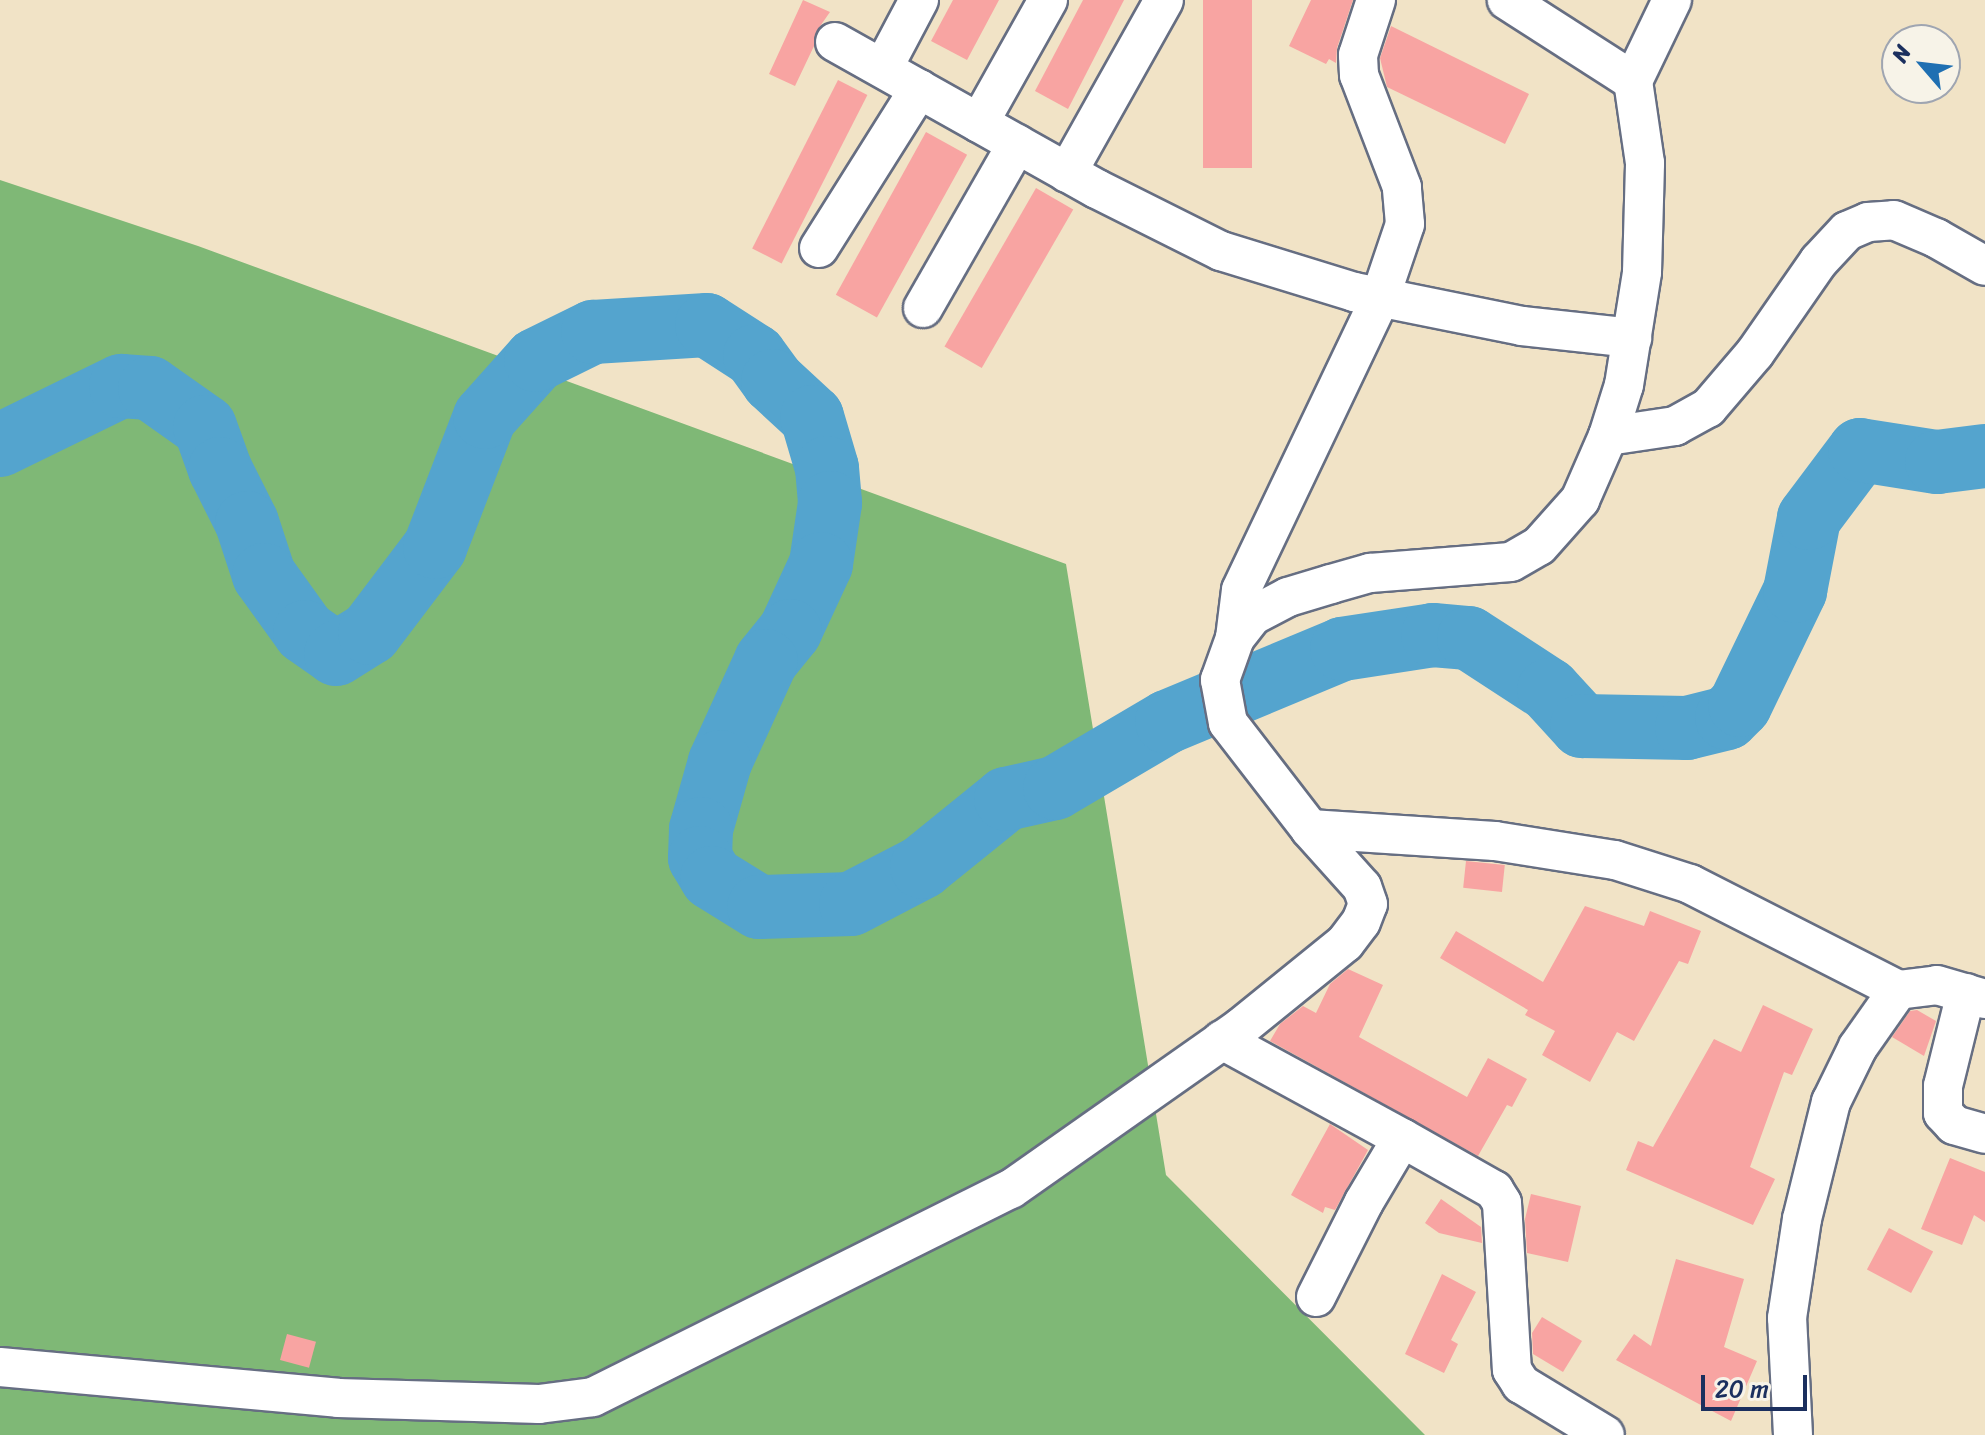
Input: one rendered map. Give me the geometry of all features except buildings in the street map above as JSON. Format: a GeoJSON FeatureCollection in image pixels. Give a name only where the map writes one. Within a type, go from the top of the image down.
{"type":"FeatureCollection","features":[{"type":"Feature","properties":{"kind":"street"},"geometry":{"type":"LineString","coordinates":[[883,68],[919,0]]}},
{"type":"Feature","properties":{"kind":"street"},"geometry":{"type":"LineString","coordinates":[[979,123],[1048,0]]}},
{"type":"Feature","properties":{"kind":"street"},"geometry":{"type":"LineString","coordinates":[[1067,173],[1164,0]]}},
{"type":"Feature","properties":{"kind":"street"},"geometry":{"type":"LineString","coordinates":[[0,1367],[338,1398],[539,1404],[593,1397],[1011,1189],[1222,1040],[1345,943],[1361,922],[1368,904],[1362,887],[1310,829],[1228,723],[1220,680],[1235,638],[1241,590],[1380,298],[1405,224],[1402,187],[1359,75],[1358,55],[1376,0]]}},
{"type":"Feature","properties":{"kind":"street"},"geometry":{"type":"LineString","coordinates":[[1507,0],[1633,81]]}},
{"type":"Feature","properties":{"kind":"street"},"geometry":{"type":"LineString","coordinates":[[1235,638],[1252,616],[1288,597],[1370,573],[1511,562],[1539,546],[1580,500],[1608,436],[1624,385],[1642,272],[1645,163],[1633,81],[1672,0]]}},
{"type":"Feature","properties":{"kind":"street"},"geometry":{"type":"LineString","coordinates":[[835,42],[1067,173],[1221,251],[1380,298],[1522,326],[1632,338]]}},
{"type":"Feature","properties":{"kind":"street"},"geometry":{"type":"LineString","coordinates":[[819,248],[919,89]]}},
{"type":"Feature","properties":{"kind":"street"},"geometry":{"type":"LineString","coordinates":[[923,308],[1017,144]]}},
{"type":"Feature","properties":{"kind":"street"},"geometry":{"type":"LineString","coordinates":[[1608,436],[1675,426],[1708,408],[1755,353],[1819,261],[1847,231],[1857,226],[1894,220],[1936,238],[1985,266]]}},
{"type":"Feature","properties":{"kind":"street"},"geometry":{"type":"LineString","coordinates":[[1310,829],[1495,841],[1615,860],[1690,884],[1898,990],[1937,985],[1975,996],[1943,1086],[1943,1113],[1954,1125],[1985,1134]]}},
{"type":"Feature","properties":{"kind":"street"},"geometry":{"type":"LineString","coordinates":[[1793,1435],[1787,1318],[1802,1219],[1831,1102],[1858,1047],[1898,990]]}},
{"type":"Feature","properties":{"kind":"street"},"geometry":{"type":"LineString","coordinates":[[1222,1040],[1494,1190],[1502,1203],[1512,1370],[1521,1384],[1605,1435]]}},
{"type":"Feature","properties":{"kind":"street"},"geometry":{"type":"LineString","coordinates":[[1316,1297],[1364,1202],[1402,1138]]}},
{"type":"Feature","properties":{"kind":"green space"},"geometry":{"type":"Polygon","coordinates":[[[0,180],[198,246],[1066,564],[1166,1175],[1425,1435],[0,1435],[0,180]]]}},
{"type":"Feature","properties":{"kind":"waterway"},"geometry":{"type":"LineString","coordinates":[[0,445],[121,386],[150,388],[205,427],[220,469],[247,523],[264,575],[305,632],[336,654],[370,633],[435,547],[485,417],[536,360],[593,332],[707,325],[755,356],[773,381],[812,417],[827,468],[830,503],[821,564],[790,631],[766,661],[720,762],[701,829],[700,858],[712,878],[759,907],[851,904],[922,867],[1006,799],[1055,788],[1167,722],[1342,649],[1433,635],[1469,638],[1549,690],[1582,726],[1687,728],[1727,718],[1740,705],[1795,591],[1809,518],[1860,450],[1937,462],[1985,456]]}}]}
